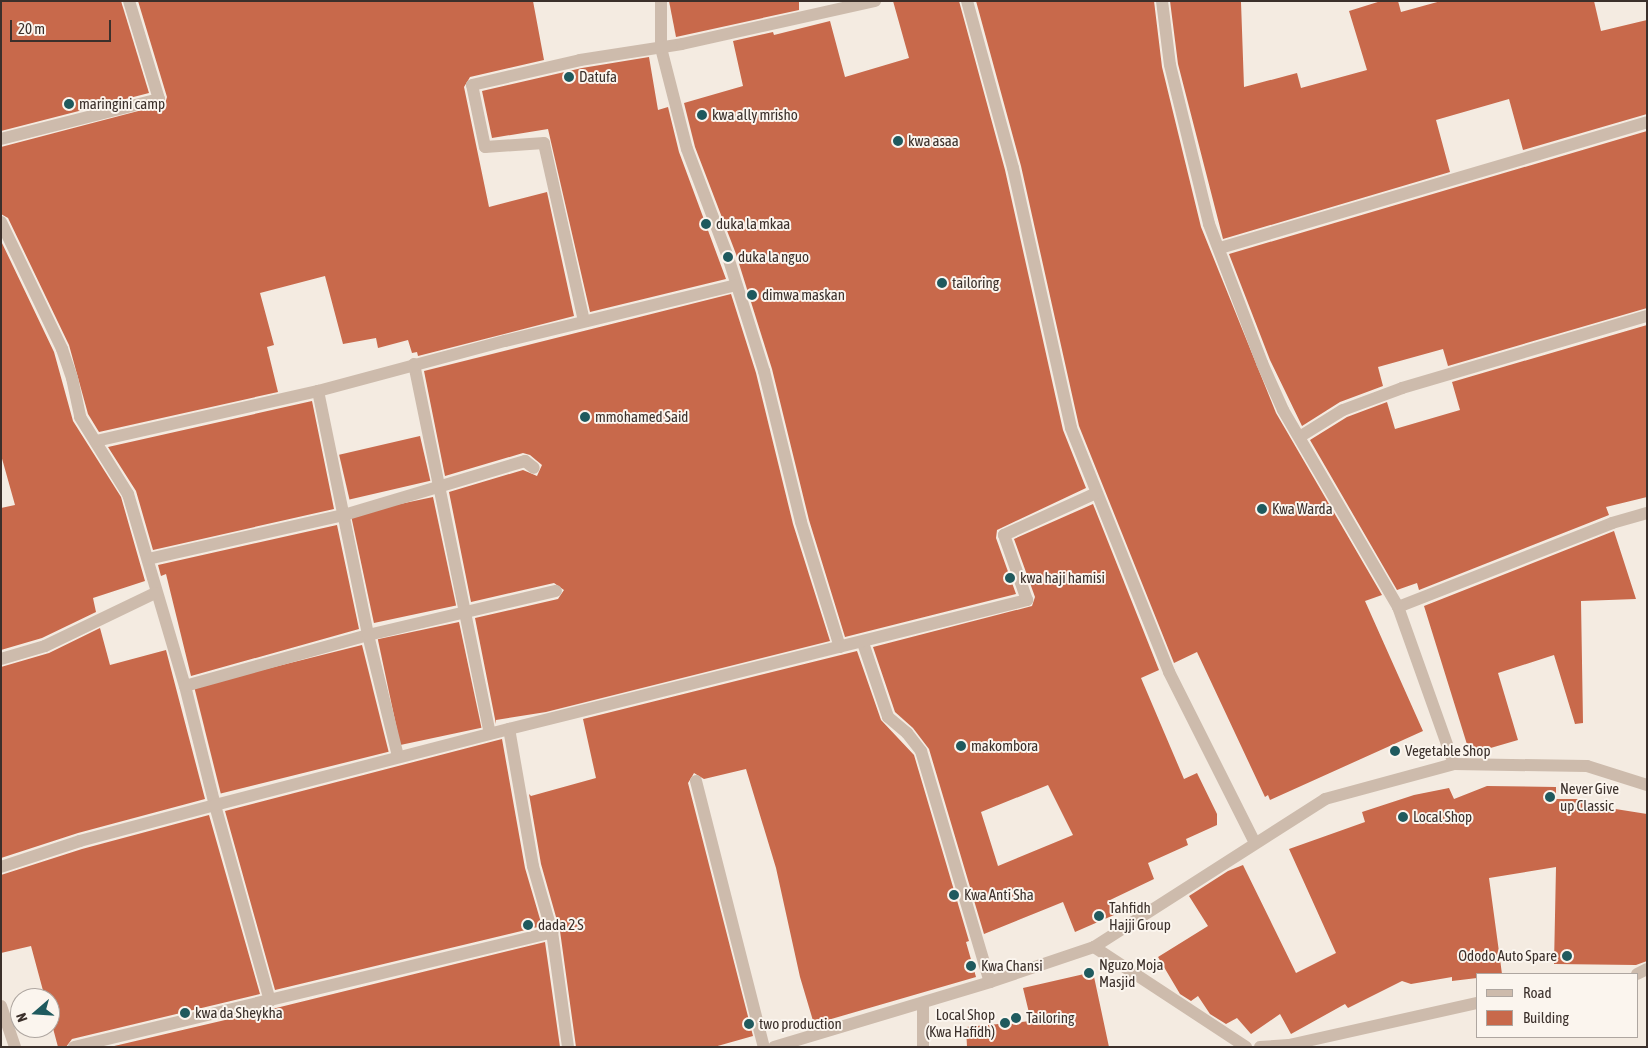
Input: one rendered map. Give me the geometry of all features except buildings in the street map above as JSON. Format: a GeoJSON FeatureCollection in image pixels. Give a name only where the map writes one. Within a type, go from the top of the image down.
{"type":"FeatureCollection","features":[{"type":"Feature","properties":{"kind":"street"},"geometry":{"type":"LineString","coordinates":[[1,139],[159,99],[129,1]]}},
{"type":"Feature","properties":{"kind":"street"},"geometry":{"type":"LineString","coordinates":[[661,1],[661,48],[687,149],[728,257],[764,371],[801,522],[840,648]]}},
{"type":"Feature","properties":{"kind":"street"},"geometry":{"type":"LineString","coordinates":[[584,321],[544,143],[485,147],[472,85],[580,60],[661,48],[875,1]]}},
{"type":"Feature","properties":{"kind":"street"},"geometry":{"type":"LineString","coordinates":[[967,1],[1015,178],[1071,428],[1169,672],[1255,842]]}},
{"type":"Feature","properties":{"kind":"street"},"geometry":{"type":"LineString","coordinates":[[1162,1],[1175,83],[1209,224],[1220,248],[1262,363],[1283,410],[1300,436],[1398,607],[1454,764]]}},
{"type":"Feature","properties":{"kind":"street"},"geometry":{"type":"LineString","coordinates":[[1220,248],[1647,122]]}},
{"type":"Feature","properties":{"kind":"street"},"geometry":{"type":"LineString","coordinates":[[1,222],[62,349],[72,378],[80,417],[128,494],[148,559],[155,593],[185,686],[214,805],[270,1001]]}},
{"type":"Feature","properties":{"kind":"street"},"geometry":{"type":"LineString","coordinates":[[96,441],[318,391],[414,364],[736,284]]}},
{"type":"Feature","properties":{"kind":"street"},"geometry":{"type":"LineString","coordinates":[[1300,436],[1343,410],[1402,388],[1647,316]]}},
{"type":"Feature","properties":{"kind":"street"},"geometry":{"type":"LineString","coordinates":[[414,364],[490,733]]}},
{"type":"Feature","properties":{"kind":"street"},"geometry":{"type":"LineString","coordinates":[[318,391],[368,635],[398,756]]}},
{"type":"Feature","properties":{"kind":"street"},"geometry":{"type":"LineString","coordinates":[[148,559],[344,515],[525,461],[534,468]]}},
{"type":"Feature","properties":{"kind":"street"},"geometry":{"type":"LineString","coordinates":[[1,867],[80,841],[398,756],[862,643],[1027,600],[1004,535],[1096,493]]}},
{"type":"Feature","properties":{"kind":"street"},"geometry":{"type":"LineString","coordinates":[[1398,607],[1612,523],[1647,513]]}},
{"type":"Feature","properties":{"kind":"street"},"geometry":{"type":"LineString","coordinates":[[185,686],[368,635],[556,591]]}},
{"type":"Feature","properties":{"kind":"street"},"geometry":{"type":"LineString","coordinates":[[1,659],[45,646],[155,593]]}},
{"type":"Feature","properties":{"kind":"street"},"geometry":{"type":"LineString","coordinates":[[862,643],[888,717],[907,733],[921,751],[990,982]]}},
{"type":"Feature","properties":{"kind":"street"},"geometry":{"type":"LineString","coordinates":[[509,728],[533,866],[552,932],[568,1047]]}},
{"type":"Feature","properties":{"kind":"street"},"geometry":{"type":"LineString","coordinates":[[774,1047],[990,982],[1094,947],[1255,842],[1325,799],[1454,764],[1587,766],[1647,785]]}},
{"type":"Feature","properties":{"kind":"street"},"geometry":{"type":"LineString","coordinates":[[696,781],[764,1047]]}},
{"type":"Feature","properties":{"kind":"street"},"geometry":{"type":"LineString","coordinates":[[74,1047],[552,932]]}},
{"type":"Feature","properties":{"kind":"street"},"geometry":{"type":"LineString","coordinates":[[1094,947],[1246,1047]]}},
{"type":"Feature","properties":{"kind":"street"},"geometry":{"type":"LineString","coordinates":[[923,1002],[923,1047]]}},
{"type":"Feature","properties":{"kind":"street"},"geometry":{"type":"LineString","coordinates":[[1260,1047],[1289,1045],[1476,1003]]}},
{"type":"Feature","properties":{"kind":"street"},"geometry":{"type":"LineString","coordinates":[[1,1006],[14,1047]]}},
{"type":"Feature","properties":{"kind":"place","name":"Datufa"},"geometry":{"type":"Point","coordinates":[569,77]}},
{"type":"Feature","properties":{"kind":"place","name":"maringini camp"},"geometry":{"type":"Point","coordinates":[69,104]}},
{"type":"Feature","properties":{"kind":"place","name":"kwa ally mrisho"},"geometry":{"type":"Point","coordinates":[702,115]}},
{"type":"Feature","properties":{"kind":"place","name":"kwa asaa"},"geometry":{"type":"Point","coordinates":[898,141]}},
{"type":"Feature","properties":{"kind":"place","name":"duka la mkaa"},"geometry":{"type":"Point","coordinates":[706,224]}},
{"type":"Feature","properties":{"kind":"place","name":"duka la nguo"},"geometry":{"type":"Point","coordinates":[728,257]}},
{"type":"Feature","properties":{"kind":"place","name":"tailoring"},"geometry":{"type":"Point","coordinates":[942,283]}},
{"type":"Feature","properties":{"kind":"place","name":"dimwa maskan"},"geometry":{"type":"Point","coordinates":[752,295]}},
{"type":"Feature","properties":{"kind":"place","name":"mmohamed Said"},"geometry":{"type":"Point","coordinates":[585,417]}},
{"type":"Feature","properties":{"kind":"place","name":"Kwa Warda"},"geometry":{"type":"Point","coordinates":[1262,509]}},
{"type":"Feature","properties":{"kind":"place","name":"kwa haji hamisi"},"geometry":{"type":"Point","coordinates":[1010,578]}},
{"type":"Feature","properties":{"kind":"place","name":"makombora"},"geometry":{"type":"Point","coordinates":[961,746]}},
{"type":"Feature","properties":{"kind":"place","name":"Vegetable Shop"},"geometry":{"type":"Point","coordinates":[1395,751]}},
{"type":"Feature","properties":{"kind":"place","name":"Never Give up Classic"},"geometry":{"type":"Point","coordinates":[1550,797]}},
{"type":"Feature","properties":{"kind":"place","name":"Local Shop"},"geometry":{"type":"Point","coordinates":[1403,817]}},
{"type":"Feature","properties":{"kind":"place","name":"Kwa Anti Sha"},"geometry":{"type":"Point","coordinates":[954,895]}},
{"type":"Feature","properties":{"kind":"place","name":"Tahfidh Hajji Group"},"geometry":{"type":"Point","coordinates":[1099,916]}},
{"type":"Feature","properties":{"kind":"place","name":"dada 2 S"},"geometry":{"type":"Point","coordinates":[528,925]}},
{"type":"Feature","properties":{"kind":"place","name":"Ododo Auto Spare"},"geometry":{"type":"Point","coordinates":[1567,956]}},
{"type":"Feature","properties":{"kind":"place","name":"Kwa Chansi"},"geometry":{"type":"Point","coordinates":[971,966]}},
{"type":"Feature","properties":{"kind":"place","name":"Nguzo Moja Masjid"},"geometry":{"type":"Point","coordinates":[1089,973]}},
{"type":"Feature","properties":{"kind":"place","name":"kwa da Sheykha"},"geometry":{"type":"Point","coordinates":[185,1013]}},
{"type":"Feature","properties":{"kind":"place","name":"Tailoring"},"geometry":{"type":"Point","coordinates":[1016,1018]}},
{"type":"Feature","properties":{"kind":"place","name":"Local Shop (Kwa Hafidh)"},"geometry":{"type":"Point","coordinates":[1005,1023]}},
{"type":"Feature","properties":{"kind":"place","name":"two production"},"geometry":{"type":"Point","coordinates":[749,1024]}}]}
